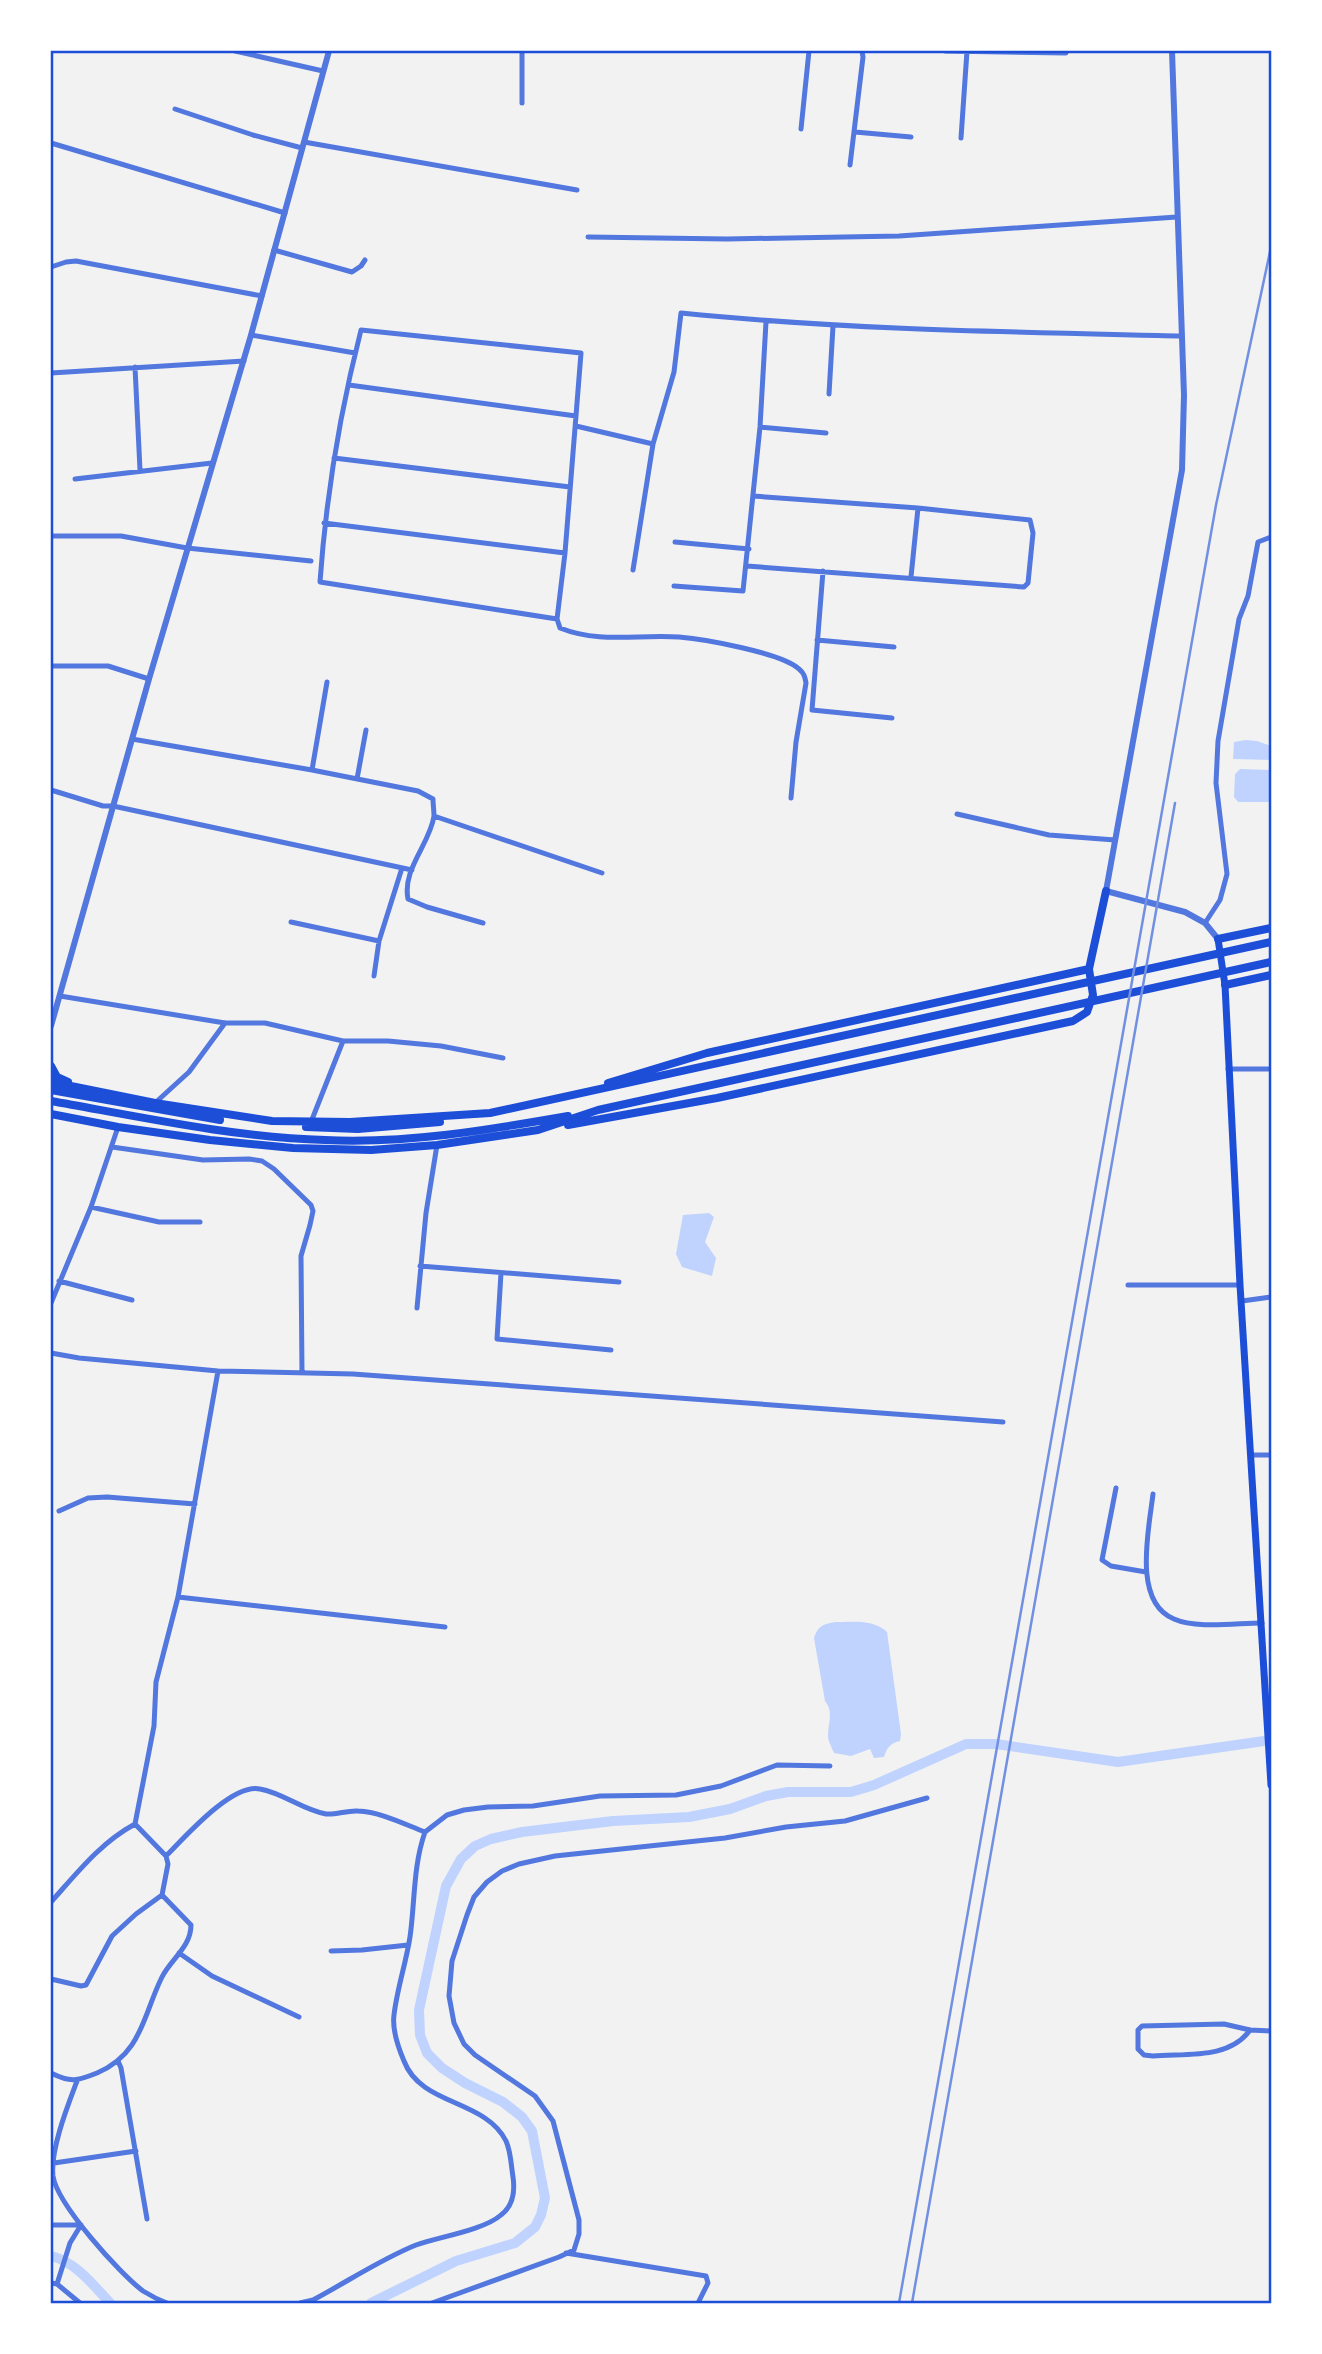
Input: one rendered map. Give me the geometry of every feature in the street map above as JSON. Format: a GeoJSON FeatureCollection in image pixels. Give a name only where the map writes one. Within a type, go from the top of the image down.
{"type":"FeatureCollection","features":[{"type":"Feature","properties":{"kind":"main road"},"geometry":{"type":"LineString","coordinates":[[51,1114],[210,1140],[293,1148],[371,1150],[437,1145],[538,1130],[717,1098],[1073,1021],[1087,1013],[1093,995],[1089,969],[1106,891]]}},
{"type":"Feature","properties":{"kind":"main road"},"geometry":{"type":"LineString","coordinates":[[1271,928],[1218,939],[1225,985],[1240,1285],[1271,1784]]}},
{"type":"Feature","properties":{"kind":"main road"},"geometry":{"type":"LineString","coordinates":[[51,1090],[213,1119],[291,1127],[358,1129],[418,1125],[545,1102],[1271,942]]}},
{"type":"Feature","properties":{"kind":"main road"},"geometry":{"type":"LineString","coordinates":[[51,1101],[231,1132],[313,1140],[359,1141],[455,1133],[598,1110],[1271,962]]}},
{"type":"Feature","properties":{"kind":"main road"},"geometry":{"type":"LineString","coordinates":[[545,1102],[707,1054],[1089,969]]}},
{"type":"Feature","properties":{"kind":"main road"},"geometry":{"type":"LineString","coordinates":[[1225,985],[1271,975]]}},
{"type":"Feature","properties":{"kind":"main road"},"geometry":{"type":"LineString","coordinates":[[51,1066],[57,1077],[92,1091]]}},
{"type":"Feature","properties":{"kind":"main road"},"geometry":{"type":"LineString","coordinates":[[51,1082],[235,1116],[311,1122],[388,1121],[490,1113]]}},
{"type":"Feature","properties":{"kind":"main road"},"geometry":{"type":"LineString","coordinates":[[538,1130],[598,1110]]}},
{"type":"Feature","properties":{"kind":"street"},"geometry":{"type":"LineString","coordinates":[[235,51],[323,71]]}},
{"type":"Feature","properties":{"kind":"street"},"geometry":{"type":"LineString","coordinates":[[51,1026],[187,548],[244,361],[329,51]]}},
{"type":"Feature","properties":{"kind":"street"},"geometry":{"type":"LineString","coordinates":[[522,51],[522,103]]}},
{"type":"Feature","properties":{"kind":"street"},"geometry":{"type":"LineString","coordinates":[[801,129],[808,51]]}},
{"type":"Feature","properties":{"kind":"street"},"geometry":{"type":"LineString","coordinates":[[850,165],[856,132],[862,51]]}},
{"type":"Feature","properties":{"kind":"street"},"geometry":{"type":"LineString","coordinates":[[945,51],[1066,53]]}},
{"type":"Feature","properties":{"kind":"street"},"geometry":{"type":"LineString","coordinates":[[961,138],[967,51]]}},
{"type":"Feature","properties":{"kind":"street"},"geometry":{"type":"LineString","coordinates":[[1172,51],[1184,395],[1182,470],[1106,891],[1185,912],[1205,923],[1218,939]]}},
{"type":"Feature","properties":{"kind":"street"},"geometry":{"type":"LineString","coordinates":[[175,110],[253,135],[303,145],[578,190]]}},
{"type":"Feature","properties":{"kind":"street"},"geometry":{"type":"LineString","coordinates":[[856,132],[911,137]]}},
{"type":"Feature","properties":{"kind":"street"},"geometry":{"type":"LineString","coordinates":[[51,142],[285,213]]}},
{"type":"Feature","properties":{"kind":"street"},"geometry":{"type":"LineString","coordinates":[[588,236],[727,239],[899,236],[1177,217]]}},
{"type":"Feature","properties":{"kind":"street"},"geometry":{"type":"LineString","coordinates":[[274,250],[352,272],[361,267],[365,260]]}},
{"type":"Feature","properties":{"kind":"street"},"geometry":{"type":"LineString","coordinates":[[51,267],[76,261],[262,296]]}},
{"type":"Feature","properties":{"kind":"street"},"geometry":{"type":"LineString","coordinates":[[633,569],[653,444],[674,372],[681,313],[833,326],[1182,336]]}},
{"type":"Feature","properties":{"kind":"street"},"geometry":{"type":"LineString","coordinates":[[674,586],[743,591],[760,427],[766,322]]}},
{"type":"Feature","properties":{"kind":"street"},"geometry":{"type":"LineString","coordinates":[[829,394],[833,326]]}},
{"type":"Feature","properties":{"kind":"street"},"geometry":{"type":"LineString","coordinates":[[557,619],[320,582],[324,523],[334,458],[361,330],[581,353],[557,619],[560,628],[575,634],[627,639],[677,637],[719,643],[758,652],[800,669],[806,683],[796,742],[791,798]]}},
{"type":"Feature","properties":{"kind":"street"},"geometry":{"type":"LineString","coordinates":[[251,335],[355,353]]}},
{"type":"Feature","properties":{"kind":"street"},"geometry":{"type":"LineString","coordinates":[[51,373],[244,361]]}},
{"type":"Feature","properties":{"kind":"street"},"geometry":{"type":"LineString","coordinates":[[135,367],[140,470]]}},
{"type":"Feature","properties":{"kind":"street"},"geometry":{"type":"LineString","coordinates":[[349,385],[576,416]]}},
{"type":"Feature","properties":{"kind":"street"},"geometry":{"type":"LineString","coordinates":[[576,426],[653,444]]}},
{"type":"Feature","properties":{"kind":"street"},"geometry":{"type":"LineString","coordinates":[[760,427],[826,433]]}},
{"type":"Feature","properties":{"kind":"street"},"geometry":{"type":"LineString","coordinates":[[334,458],[570,487]]}},
{"type":"Feature","properties":{"kind":"street"},"geometry":{"type":"LineString","coordinates":[[75,479],[212,463]]}},
{"type":"Feature","properties":{"kind":"street"},"geometry":{"type":"LineString","coordinates":[[747,566],[1024,587],[1028,583],[1033,533],[1030,520],[918,508],[753,496]]}},
{"type":"Feature","properties":{"kind":"street"},"geometry":{"type":"LineString","coordinates":[[911,577],[918,508]]}},
{"type":"Feature","properties":{"kind":"street"},"geometry":{"type":"LineString","coordinates":[[324,523],[565,553]]}},
{"type":"Feature","properties":{"kind":"street"},"geometry":{"type":"LineString","coordinates":[[51,536],[121,536],[187,548],[311,561]]}},
{"type":"Feature","properties":{"kind":"street"},"geometry":{"type":"LineString","coordinates":[[1205,923],[1220,900],[1227,874],[1216,783],[1218,741],[1235,638],[1248,596],[1258,542],[1271,537]]}},
{"type":"Feature","properties":{"kind":"street"},"geometry":{"type":"LineString","coordinates":[[675,542],[749,549]]}},
{"type":"Feature","properties":{"kind":"street"},"geometry":{"type":"LineString","coordinates":[[823,571],[812,710],[892,718]]}},
{"type":"Feature","properties":{"kind":"street"},"geometry":{"type":"LineString","coordinates":[[817,640],[894,647]]}},
{"type":"Feature","properties":{"kind":"street"},"geometry":{"type":"LineString","coordinates":[[51,666],[108,666],[149,679]]}},
{"type":"Feature","properties":{"kind":"street"},"geometry":{"type":"LineString","coordinates":[[313,770],[327,682]]}},
{"type":"Feature","properties":{"kind":"street"},"geometry":{"type":"LineString","coordinates":[[357,779],[366,730]]}},
{"type":"Feature","properties":{"kind":"street"},"geometry":{"type":"LineString","coordinates":[[132,739],[418,791],[433,799],[433,816],[412,870],[408,899],[483,923]]}},
{"type":"Feature","properties":{"kind":"street"},"geometry":{"type":"LineString","coordinates":[[51,790],[103,806],[412,870]]}},
{"type":"Feature","properties":{"kind":"street"},"geometry":{"type":"LineString","coordinates":[[957,814],[1049,835],[1115,841]]}},
{"type":"Feature","properties":{"kind":"street"},"geometry":{"type":"LineString","coordinates":[[433,816],[603,873]]}},
{"type":"Feature","properties":{"kind":"street"},"geometry":{"type":"LineString","coordinates":[[374,976],[379,941],[402,868]]}},
{"type":"Feature","properties":{"kind":"street"},"geometry":{"type":"LineString","coordinates":[[291,922],[379,941]]}},
{"type":"Feature","properties":{"kind":"street"},"geometry":{"type":"LineString","coordinates":[[60,996],[225,1023],[265,1023],[343,1041],[388,1041],[441,1046],[503,1058]]}},
{"type":"Feature","properties":{"kind":"street"},"geometry":{"type":"LineString","coordinates":[[155,1103],[188,1072],[225,1023]]}},
{"type":"Feature","properties":{"kind":"street"},"geometry":{"type":"LineString","coordinates":[[311,1122],[343,1041]]}},
{"type":"Feature","properties":{"kind":"street"},"geometry":{"type":"LineString","coordinates":[[1228,1069],[1271,1069]]}},
{"type":"Feature","properties":{"kind":"street"},"geometry":{"type":"LineString","coordinates":[[51,1303],[91,1207],[118,1127]]}},
{"type":"Feature","properties":{"kind":"street"},"geometry":{"type":"LineString","coordinates":[[417,1308],[425,1213],[437,1145]]}},
{"type":"Feature","properties":{"kind":"street"},"geometry":{"type":"LineString","coordinates":[[112,1147],[204,1160],[262,1161],[311,1205],[313,1211],[310,1225],[300,1256],[302,1373]]}},
{"type":"Feature","properties":{"kind":"street"},"geometry":{"type":"LineString","coordinates":[[91,1207],[159,1222],[200,1222]]}},
{"type":"Feature","properties":{"kind":"street"},"geometry":{"type":"LineString","coordinates":[[420,1266],[619,1282]]}},
{"type":"Feature","properties":{"kind":"street"},"geometry":{"type":"LineString","coordinates":[[501,1273],[497,1339],[611,1350]]}},
{"type":"Feature","properties":{"kind":"street"},"geometry":{"type":"LineString","coordinates":[[59,1281],[132,1300]]}},
{"type":"Feature","properties":{"kind":"street"},"geometry":{"type":"LineString","coordinates":[[1128,1285],[1240,1285]]}},
{"type":"Feature","properties":{"kind":"street"},"geometry":{"type":"LineString","coordinates":[[1242,1301],[1271,1297]]}},
{"type":"Feature","properties":{"kind":"street"},"geometry":{"type":"LineString","coordinates":[[51,1353],[79,1359],[218,1371],[353,1374],[1003,1422]]}},
{"type":"Feature","properties":{"kind":"street"},"geometry":{"type":"LineString","coordinates":[[51,1902],[98,1850],[135,1824],[154,1726],[156,1682],[178,1597],[218,1371]]}},
{"type":"Feature","properties":{"kind":"street"},"geometry":{"type":"LineString","coordinates":[[1251,1455],[1271,1455]]}},
{"type":"Feature","properties":{"kind":"street"},"geometry":{"type":"LineString","coordinates":[[1116,1489],[1102,1560],[1111,1566],[1146,1572]]}},
{"type":"Feature","properties":{"kind":"street"},"geometry":{"type":"LineString","coordinates":[[1153,1494],[1145,1557],[1146,1572],[1157,1608],[1175,1620],[1198,1623],[1262,1623]]}},
{"type":"Feature","properties":{"kind":"street"},"geometry":{"type":"LineString","coordinates":[[60,1511],[88,1498],[107,1497],[195,1504]]}},
{"type":"Feature","properties":{"kind":"street"},"geometry":{"type":"LineString","coordinates":[[178,1597],[445,1627]]}},
{"type":"Feature","properties":{"kind":"street"},"geometry":{"type":"LineString","coordinates":[[300,2303],[313,2300],[416,2245],[491,2222],[508,2208],[512,2198],[514,2188],[505,2139],[483,2118],[440,2097],[412,2076],[405,2065],[396,2037],[394,2015],[408,1945],[419,1850],[425,1832],[447,1815],[464,1810],[533,1806],[600,1796],[676,1795],[721,1786],[777,1765],[830,1766]]}},
{"type":"Feature","properties":{"kind":"street"},"geometry":{"type":"LineString","coordinates":[[166,1856],[206,1815],[245,1790],[260,1788],[327,1814],[373,1812],[425,1832]]}},
{"type":"Feature","properties":{"kind":"street"},"geometry":{"type":"LineString","coordinates":[[432,2303],[533,2268],[574,2250],[579,2234],[579,2220],[553,2121],[535,2096],[475,2055],[464,2044],[454,2023],[449,1996],[452,1961],[474,1897],[487,1882],[502,1871],[519,1864],[555,1856],[725,1838],[786,1827],[845,1821],[927,1798]]}},
{"type":"Feature","properties":{"kind":"street"},"geometry":{"type":"LineString","coordinates":[[51,1979],[81,1986],[86,1984],[112,1936],[162,1895],[168,1864],[166,1856],[135,1824]]}},
{"type":"Feature","properties":{"kind":"street"},"geometry":{"type":"LineString","coordinates":[[51,2073],[77,2081],[112,2066],[139,2036],[163,1976],[191,1934],[191,1925],[162,1895]]}},
{"type":"Feature","properties":{"kind":"street"},"geometry":{"type":"LineString","coordinates":[[331,1951],[408,1945]]}},
{"type":"Feature","properties":{"kind":"street"},"geometry":{"type":"LineString","coordinates":[[179,1953],[212,1976],[299,2017]]}},
{"type":"Feature","properties":{"kind":"street"},"geometry":{"type":"LineString","coordinates":[[1250,2030],[1237,2043],[1212,2052],[1153,2056],[1144,2055],[1138,2049],[1138,2030],[1142,2026],[1223,2024],[1271,2031]]}},
{"type":"Feature","properties":{"kind":"street"},"geometry":{"type":"LineString","coordinates":[[118,2061],[147,2219]]}},
{"type":"Feature","properties":{"kind":"street"},"geometry":{"type":"LineString","coordinates":[[77,2081],[63,2119],[54,2163],[54,2179],[81,2225],[121,2271],[142,2290],[167,2303]]}},
{"type":"Feature","properties":{"kind":"street"},"geometry":{"type":"LineString","coordinates":[[54,2163],[136,2151]]}},
{"type":"Feature","properties":{"kind":"street"},"geometry":{"type":"LineString","coordinates":[[51,2225],[81,2225]]}},
{"type":"Feature","properties":{"kind":"street"},"geometry":{"type":"LineString","coordinates":[[80,2303],[54,2284],[70,2243],[81,2225]]}},
{"type":"Feature","properties":{"kind":"street"},"geometry":{"type":"LineString","coordinates":[[566,2253],[706,2276],[709,2280],[698,2303]]}},
{"type":"Feature","properties":{"kind":"water"},"geometry":{"type":"Polygon","coordinates":[[[1246,740],[1271,746],[1271,760],[1233,759],[1234,742],[1246,740]]]}},
{"type":"Feature","properties":{"kind":"water"},"geometry":{"type":"Polygon","coordinates":[[[1240,769],[1271,770],[1271,802],[1238,802],[1234,797],[1235,774],[1240,769]]]}},
{"type":"Feature","properties":{"kind":"water"},"geometry":{"type":"Polygon","coordinates":[[[709,1213],[714,1217],[705,1242],[716,1258],[712,1276],[682,1267],[676,1254],[683,1215],[709,1213]]]}},
{"type":"Feature","properties":{"kind":"water"},"geometry":{"type":"Polygon","coordinates":[[[835,1622],[869,1623],[887,1632],[901,1734],[900,1741],[890,1746],[884,1757],[874,1758],[870,1749],[851,1756],[834,1753],[829,1742],[830,1713],[825,1701],[814,1638],[822,1626],[835,1622]]]}},
{"type":"Feature","properties":{"kind":"waterway"},"geometry":{"type":"LineString","coordinates":[[371,2303],[456,2261],[515,2243],[535,2227],[545,2198],[532,2131],[522,2117],[503,2102],[442,2068],[427,2053],[420,2035],[419,2010],[446,1886],[461,1859],[475,1846],[491,1839],[522,1832],[613,1821],[689,1817],[730,1809],[766,1796],[788,1792],[851,1792],[874,1785],[966,1744],[996,1744],[1118,1762],[1271,1740]]}},
{"type":"Feature","properties":{"kind":"waterway"},"geometry":{"type":"LineString","coordinates":[[51,2256],[76,2269],[110,2303]]}},
{"type":"Feature","properties":{"kind":"railway"},"geometry":{"type":"LineString","coordinates":[[899,2303],[1216,505],[1271,247]]}},
{"type":"Feature","properties":{"kind":"railway"},"geometry":{"type":"LineString","coordinates":[[912,2303],[1175,803]]}}]}
